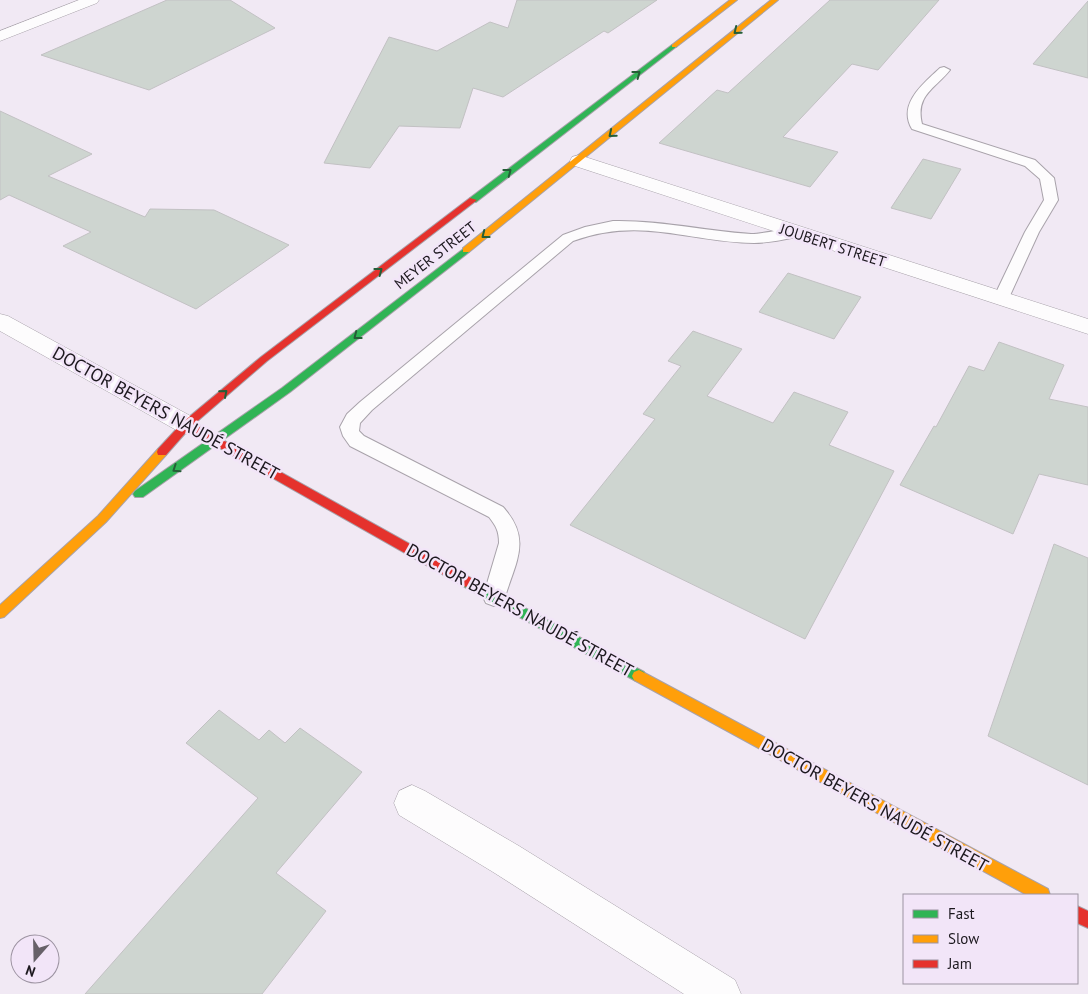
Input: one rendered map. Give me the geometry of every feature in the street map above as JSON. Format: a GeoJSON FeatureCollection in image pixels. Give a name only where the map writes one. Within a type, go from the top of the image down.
{"type":"FeatureCollection","features":[{"type":"Feature","properties":{"kind":"main road","name":"MEYER STREET"},"geometry":{"type":"LineString","coordinates":[[0,613],[102,519],[187,425],[264,359],[734,0]]}},
{"type":"Feature","properties":{"kind":"main road","name":"MEYER STREET"},"geometry":{"type":"LineString","coordinates":[[102,519],[217,442],[316,368],[579,161],[775,0]]}},
{"type":"Feature","properties":{"kind":"main road","name":"DOCTOR BEYERS NAUDÉ STREET"},"geometry":{"type":"LineString","coordinates":[[187,425],[494,597],[1040,894]]}},
{"type":"Feature","properties":{"kind":"street"},"geometry":{"type":"LineString","coordinates":[[0,36],[92,0]]}},
{"type":"Feature","properties":{"kind":"street","name":"JOUBERT STREET"},"geometry":{"type":"LineString","coordinates":[[579,161],[1088,327]]}},
{"type":"Feature","properties":{"kind":"street","name":"DOCTOR BEYERS NAUDÉ STREET"},"geometry":{"type":"LineString","coordinates":[[0,321],[187,425]]}},
{"type":"Feature","properties":{"kind":"street"},"geometry":{"type":"LineString","coordinates":[[412,803],[506,858],[721,994]]}},
{"type":"Feature","properties":{"kind":"lane"},"geometry":{"type":"LineString","coordinates":[[944,70],[916,100],[912,113],[916,126],[1030,163],[1047,178],[1051,200],[1032,232],[1001,299]]}},
{"type":"Feature","properties":{"kind":"lane"},"geometry":{"type":"LineString","coordinates":[[494,597],[510,541],[508,528],[496,512],[357,441],[351,436],[349,429],[352,421],[366,406],[568,238],[581,232],[592,228],[625,224],[750,238],[771,238],[796,233]]}},
{"type":"Feature","properties":{"kind":"building"},"geometry":{"type":"Polygon","coordinates":[[[167,0],[230,0],[275,28],[149,90],[41,55],[167,0]]]}},
{"type":"Feature","properties":{"kind":"building"},"geometry":{"type":"Polygon","coordinates":[[[517,0],[657,0],[608,33],[604,31],[503,97],[473,88],[460,128],[399,126],[370,168],[324,163],[389,37],[437,51],[490,22],[508,28],[517,0]]]}},
{"type":"Feature","properties":{"kind":"building"},"geometry":{"type":"Polygon","coordinates":[[[830,0],[939,0],[878,70],[852,64],[783,137],[838,152],[810,187],[659,143],[717,90],[728,93],[830,0]]]}},
{"type":"Feature","properties":{"kind":"building"},"geometry":{"type":"Polygon","coordinates":[[[1088,1],[1088,78],[1033,64],[1088,1]]]}},
{"type":"Feature","properties":{"kind":"building"},"geometry":{"type":"Polygon","coordinates":[[[0,111],[92,154],[48,176],[145,217],[150,209],[214,210],[289,245],[196,309],[63,246],[91,232],[9,195],[0,200],[0,111]]]}},
{"type":"Feature","properties":{"kind":"building"},"geometry":{"type":"Polygon","coordinates":[[[923,159],[961,169],[931,219],[891,208],[923,159]]]}},
{"type":"Feature","properties":{"kind":"building"},"geometry":{"type":"Polygon","coordinates":[[[788,273],[861,297],[834,339],[759,312],[788,273]]]}},
{"type":"Feature","properties":{"kind":"building"},"geometry":{"type":"Polygon","coordinates":[[[693,331],[742,349],[707,396],[773,423],[794,392],[848,412],[829,445],[894,471],[805,639],[570,525],[655,419],[643,414],[681,366],[668,361],[693,331]]]}},
{"type":"Feature","properties":{"kind":"building"},"geometry":{"type":"Polygon","coordinates":[[[999,342],[1064,365],[1049,399],[1088,407],[1088,485],[1039,474],[1013,534],[900,485],[934,426],[936,427],[969,366],[984,371],[999,342]]]}},
{"type":"Feature","properties":{"kind":"building"},"geometry":{"type":"Polygon","coordinates":[[[1054,544],[1088,558],[1088,785],[988,736],[1054,544]]]}},
{"type":"Feature","properties":{"kind":"building"},"geometry":{"type":"Polygon","coordinates":[[[219,710],[259,740],[269,730],[285,743],[300,728],[362,772],[276,873],[326,911],[262,994],[85,994],[258,798],[186,743],[219,710]]]}},
{"type":"Feature","properties":{"kind":"traffic: fast"},"geometry":{"type":"LineString","coordinates":[[473,200],[674,46]]}},
{"type":"Feature","properties":{"kind":"traffic: fast"},"geometry":{"type":"LineString","coordinates":[[139,494],[286,390],[466,250]]}},
{"type":"Feature","properties":{"kind":"traffic: fast"},"geometry":{"type":"LineString","coordinates":[[467,582],[639,676]]}},
{"type":"Feature","properties":{"kind":"traffic: slow"},"geometry":{"type":"LineString","coordinates":[[674,46],[734,0]]}},
{"type":"Feature","properties":{"kind":"traffic: slow"},"geometry":{"type":"LineString","coordinates":[[466,250],[775,0]]}},
{"type":"Feature","properties":{"kind":"traffic: slow"},"geometry":{"type":"LineString","coordinates":[[0,613],[102,519],[162,452]]}},
{"type":"Feature","properties":{"kind":"traffic: slow"},"geometry":{"type":"LineString","coordinates":[[639,676],[1040,894]]}},
{"type":"Feature","properties":{"kind":"traffic: jam"},"geometry":{"type":"LineString","coordinates":[[162,452],[187,425],[264,359],[473,200]]}},
{"type":"Feature","properties":{"kind":"traffic: jam"},"geometry":{"type":"LineString","coordinates":[[187,425],[467,582]]}},
{"type":"Feature","properties":{"kind":"traffic: jam"},"geometry":{"type":"LineString","coordinates":[[1078,915],[1088,920]]}}]}
